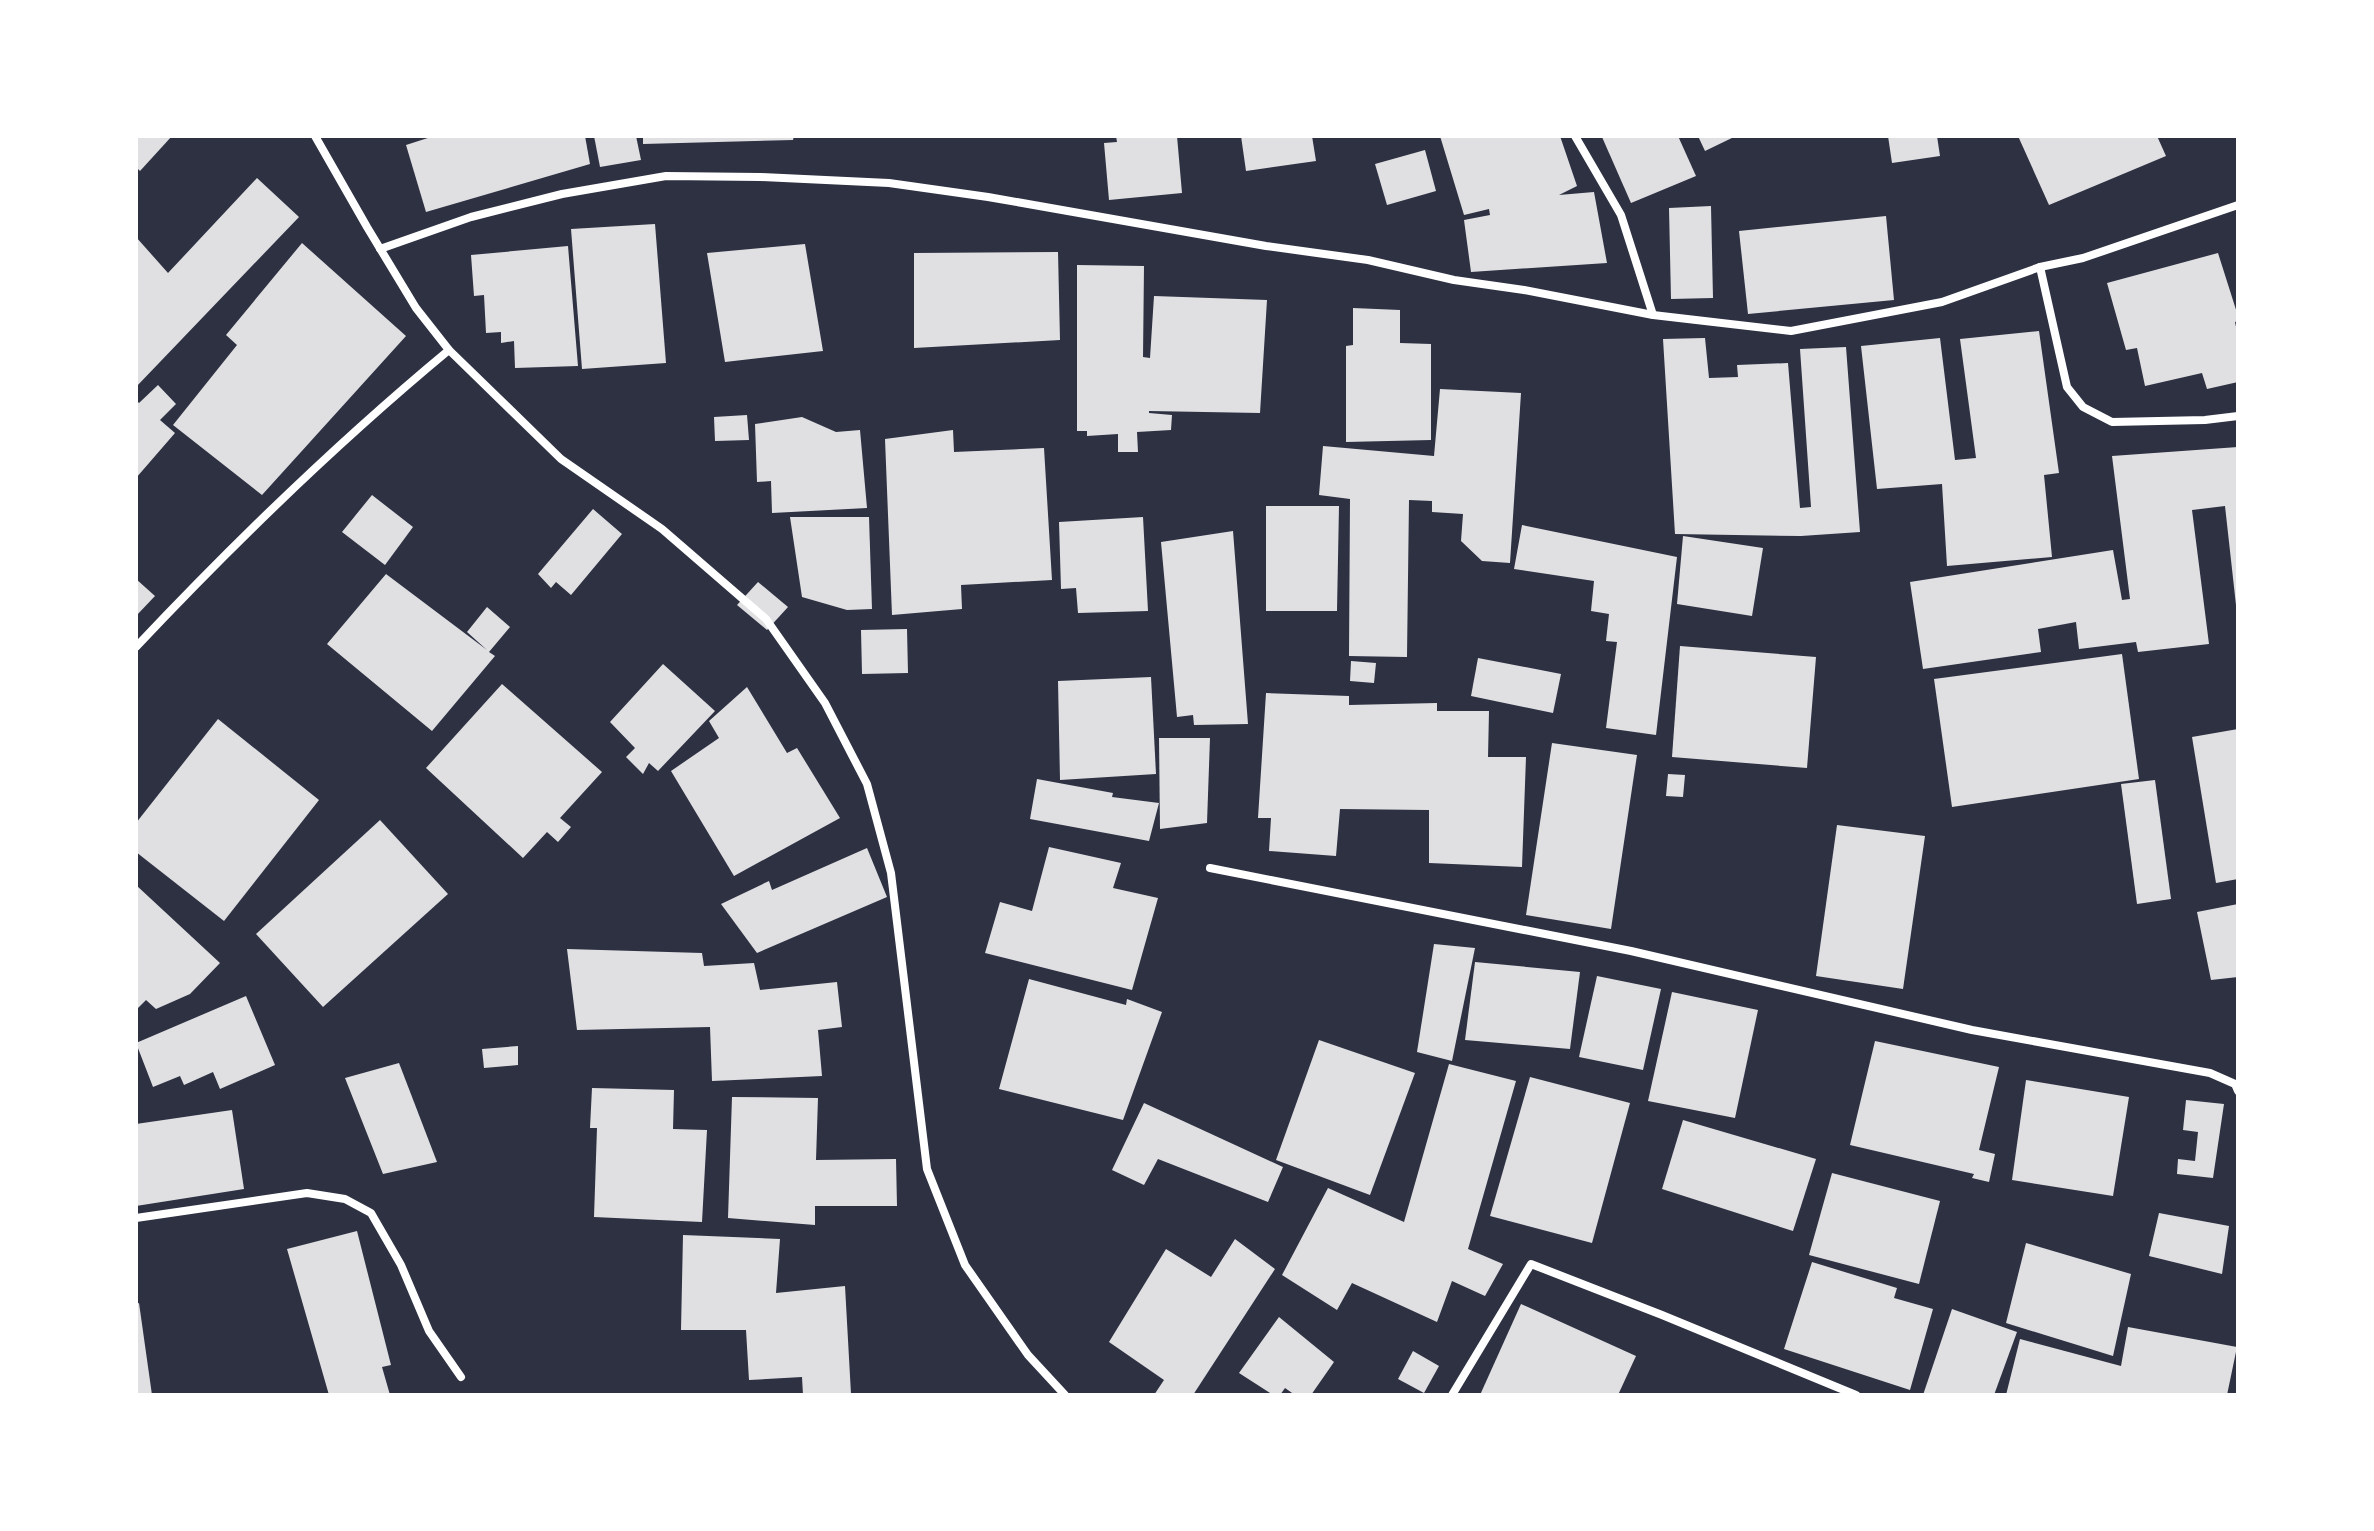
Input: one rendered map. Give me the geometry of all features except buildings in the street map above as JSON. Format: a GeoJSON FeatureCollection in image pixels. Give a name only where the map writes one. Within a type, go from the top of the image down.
{"type":"FeatureCollection","features":[{"type":"Feature","properties":{"kind":"street"},"geometry":{"type":"LineString","coordinates":[[315,136],[416,308],[449,350],[561,459],[662,529],[766,619],[825,703],[867,784],[891,873],[927,1169],[965,1265],[1028,1355],[1065,1395]]}},
{"type":"Feature","properties":{"kind":"street"},"geometry":{"type":"LineString","coordinates":[[1575,136],[1621,215],[1653,315]]}},
{"type":"Feature","properties":{"kind":"street"},"geometry":{"type":"LineString","coordinates":[[380,249],[471,217],[562,194],[666,176],[889,183],[1368,260],[1454,280],[1653,315],[1791,331],[1942,302],[2040,267],[2083,258],[2238,205]]}},
{"type":"Feature","properties":{"kind":"street"},"geometry":{"type":"LineString","coordinates":[[2040,267],[2067,387],[2083,407],[2112,422],[2205,420],[2238,416]]}},
{"type":"Feature","properties":{"kind":"street"},"geometry":{"type":"LineString","coordinates":[[136,647],[266,514],[393,396],[449,350]]}},
{"type":"Feature","properties":{"kind":"street"},"geometry":{"type":"LineString","coordinates":[[1210,868],[1631,951],[1972,1030],[2210,1073],[2235,1084],[2238,1091]]}},
{"type":"Feature","properties":{"kind":"street"},"geometry":{"type":"LineString","coordinates":[[136,1218],[307,1193],[345,1199],[371,1213],[401,1265],[429,1331],[461,1377]]}},
{"type":"Feature","properties":{"kind":"street"},"geometry":{"type":"LineString","coordinates":[[1452,1395],[1531,1264],[1856,1395]]}}]}
